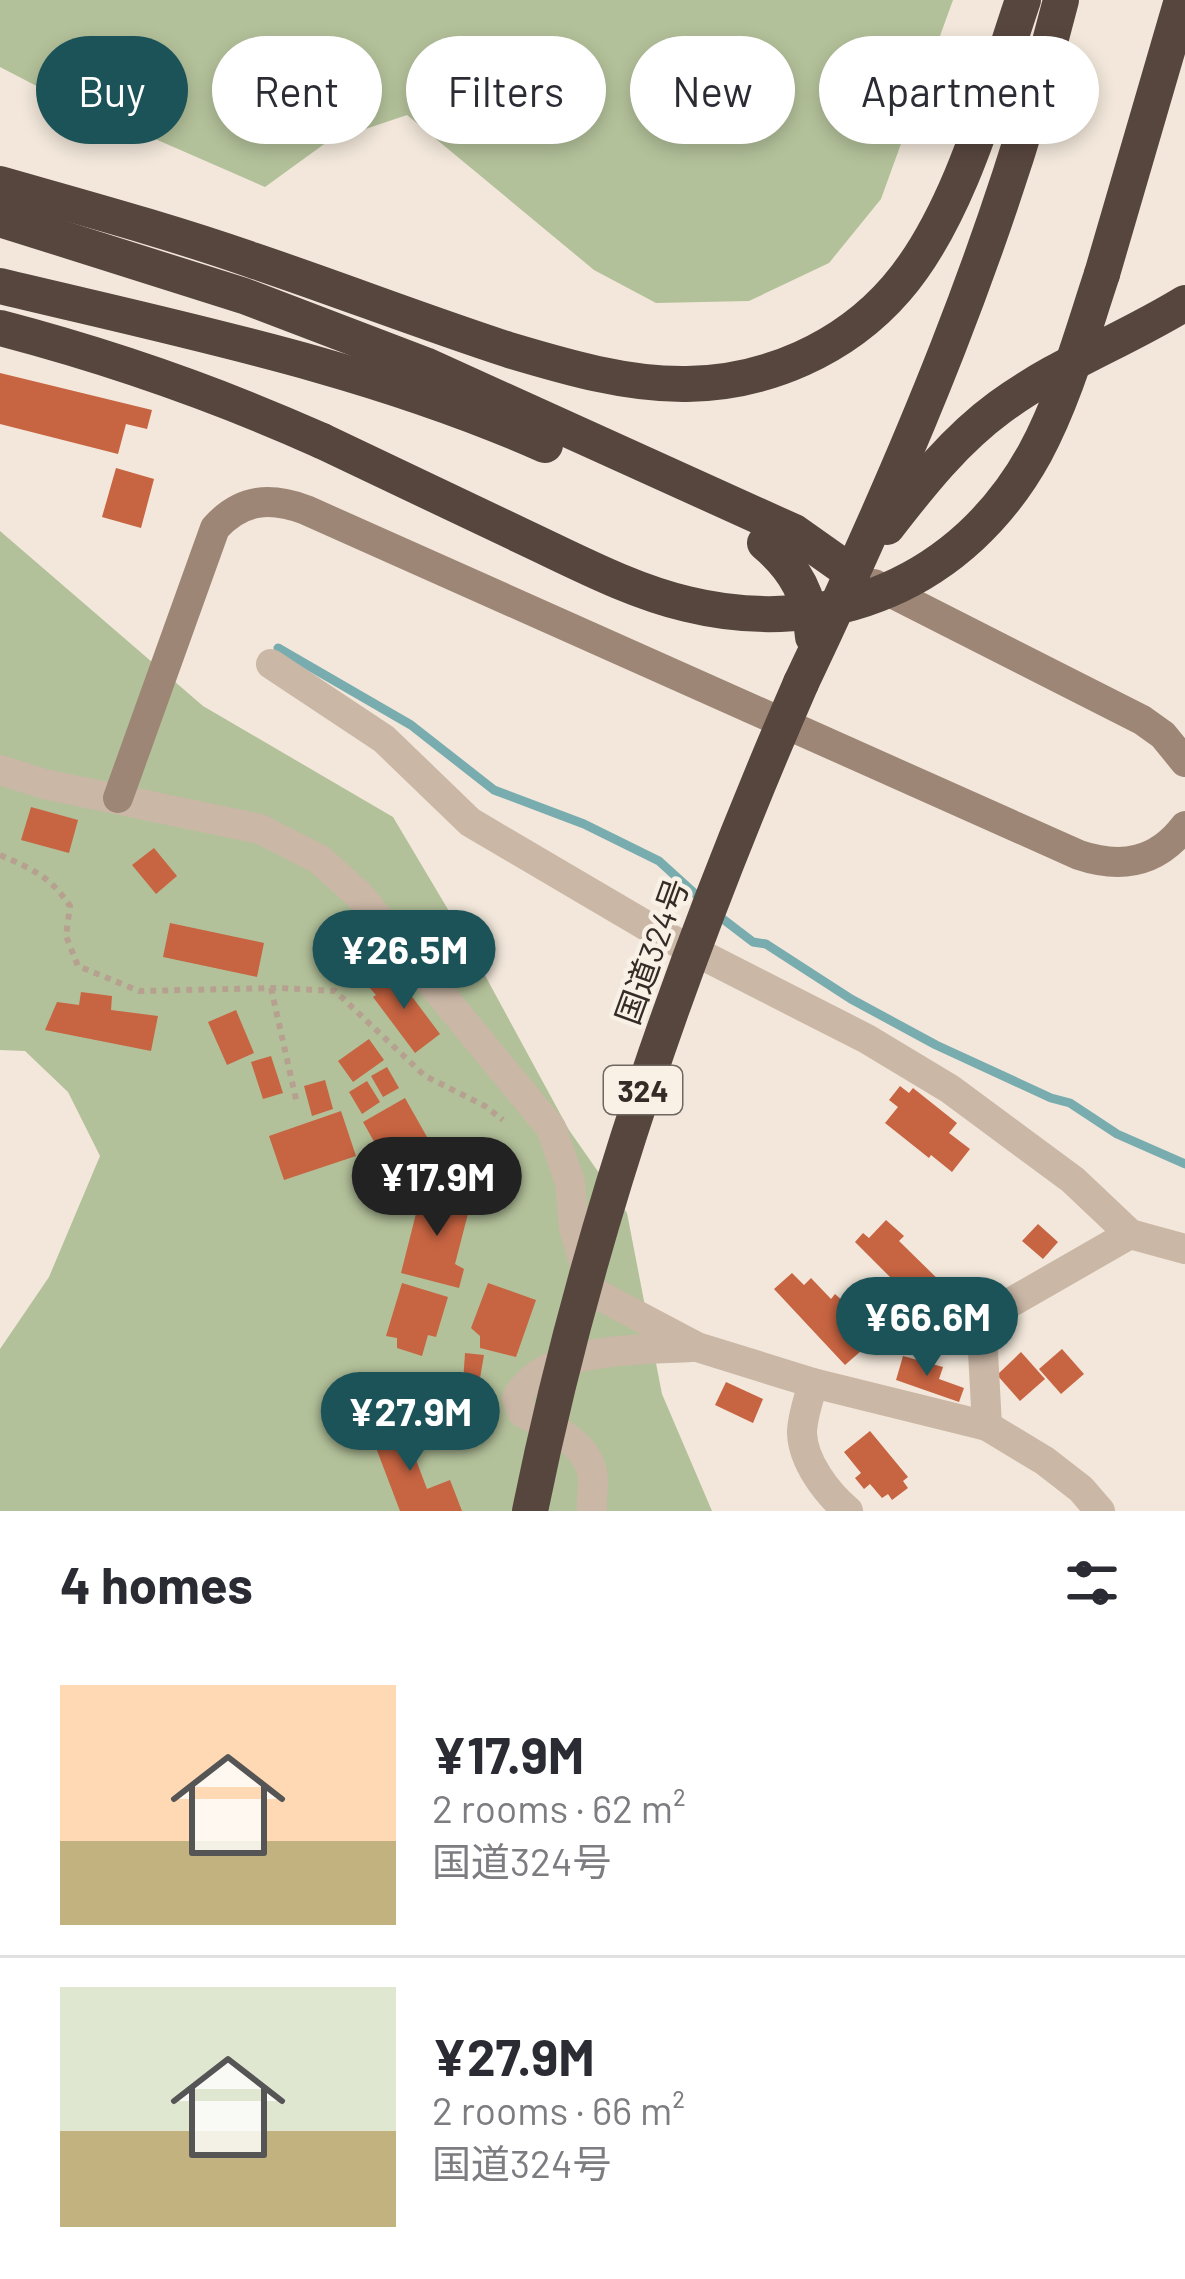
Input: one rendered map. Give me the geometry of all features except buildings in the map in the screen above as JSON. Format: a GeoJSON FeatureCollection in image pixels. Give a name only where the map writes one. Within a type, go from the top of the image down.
{"type":"FeatureCollection","features":[{"type":"Feature","properties":{"kind":"highway"},"geometry":{"type":"LineString","coordinates":[[0,219],[254,260],[422,322],[604,375],[660,383],[741,378],[792,362],[837,340],[875,311],[910,272],[957,186],[1023,0]]}},
{"type":"Feature","properties":{"kind":"highway"},"geometry":{"type":"LineString","coordinates":[[852,573],[937,380],[987,248],[1061,0]]}},
{"type":"Feature","properties":{"kind":"highway"},"geometry":{"type":"LineString","coordinates":[[0,328],[197,388],[658,596],[745,614],[797,614],[847,605],[920,574],[960,546],[994,512],[1021,475],[1048,426],[1075,357],[1182,0]]}},
{"type":"Feature","properties":{"kind":"highway"},"geometry":{"type":"LineString","coordinates":[[0,184],[244,296],[425,365],[794,532],[852,573]]}},
{"type":"Feature","properties":{"kind":"highway"},"geometry":{"type":"LineString","coordinates":[[0,286],[296,359],[461,411],[765,543],[852,573]]}},
{"type":"Feature","properties":{"kind":"highway"},"geometry":{"type":"LineString","coordinates":[[852,573],[922,482],[975,426],[1029,387],[1185,303]]}},
{"type":"Feature","properties":{"kind":"highway"},"geometry":{"type":"LineString","coordinates":[[765,543],[783,558],[803,588],[813,641],[805,674]]}},
{"type":"Feature","properties":{"kind":"highway","name":"国道324号"},"geometry":{"type":"LineString","coordinates":[[530,1511],[574,1325],[646,1079],[718,881],[852,573]]}},
{"type":"Feature","properties":{"kind":"street"},"geometry":{"type":"LineString","coordinates":[[118,798],[215,528],[237,508],[268,500],[306,510],[1097,861],[1117,864],[1155,854],[1185,826]]}},
{"type":"Feature","properties":{"kind":"street"},"geometry":{"type":"LineString","coordinates":[[852,573],[1142,720],[1163,734],[1185,762]]}},
{"type":"Feature","properties":{"kind":"street"},"geometry":{"type":"LineString","coordinates":[[271,664],[384,739],[470,821],[677,943],[868,1039],[950,1089],[1073,1180],[1130,1234],[1185,1249]]}},
{"type":"Feature","properties":{"kind":"street"},"geometry":{"type":"LineString","coordinates":[[0,770],[44,784],[260,829],[319,859],[359,895],[551,1128],[569,1182],[574,1228],[593,1292],[697,1347],[813,1383],[987,1426],[1045,1461],[1100,1511]]}},
{"type":"Feature","properties":{"kind":"street"},"geometry":{"type":"LineString","coordinates":[[987,1426],[982,1333],[989,1315],[1130,1234]]}},
{"type":"Feature","properties":{"kind":"street"},"geometry":{"type":"LineString","coordinates":[[592,1511],[593,1476],[585,1452],[522,1412],[518,1398],[524,1386],[556,1365],[601,1352],[697,1347]]}},
{"type":"Feature","properties":{"kind":"street"},"geometry":{"type":"LineString","coordinates":[[813,1383],[802,1432],[805,1446],[817,1476],[848,1511]]}},
{"type":"Feature","properties":{"kind":"path"},"geometry":{"type":"LineString","coordinates":[[0,855],[39,872],[57,887],[70,906],[66,936],[78,967],[140,991],[335,991],[425,1076],[485,1106],[528,1140],[551,1128]]}},
{"type":"Feature","properties":{"kind":"path"},"geometry":{"type":"LineString","coordinates":[[272,988],[297,1104]]}},
{"type":"Feature","properties":{"kind":"green space"},"geometry":{"type":"Polygon","coordinates":[[[0,0],[953,0],[940,36],[819,36],[819,144],[901,144],[881,199],[829,263],[749,301],[656,303],[594,270],[442,144],[606,144],[606,36],[406,36],[406,115],[382,123],[382,36],[212,36],[212,144],[324,144],[265,187],[167,144],[188,144],[188,36],[36,36],[36,86],[0,67],[0,0]]]}},
{"type":"Feature","properties":{"kind":"green space"},"geometry":{"type":"Polygon","coordinates":[[[0,531],[203,706],[393,817],[569,1130],[627,1213],[662,1394],[712,1511],[0,1511],[0,1349],[49,1277],[100,1156],[68,1092],[25,1051],[0,1050],[0,531]]]}},
{"type":"Feature","properties":{"kind":"waterway"},"geometry":{"type":"LineString","coordinates":[[278,648],[411,725],[494,790],[584,824],[659,861],[703,901]]}},
{"type":"Feature","properties":{"kind":"waterway"},"geometry":{"type":"LineString","coordinates":[[715,913],[753,942],[766,944],[851,999],[936,1045],[1070,1103],[1117,1134],[1185,1164]]}}]}
